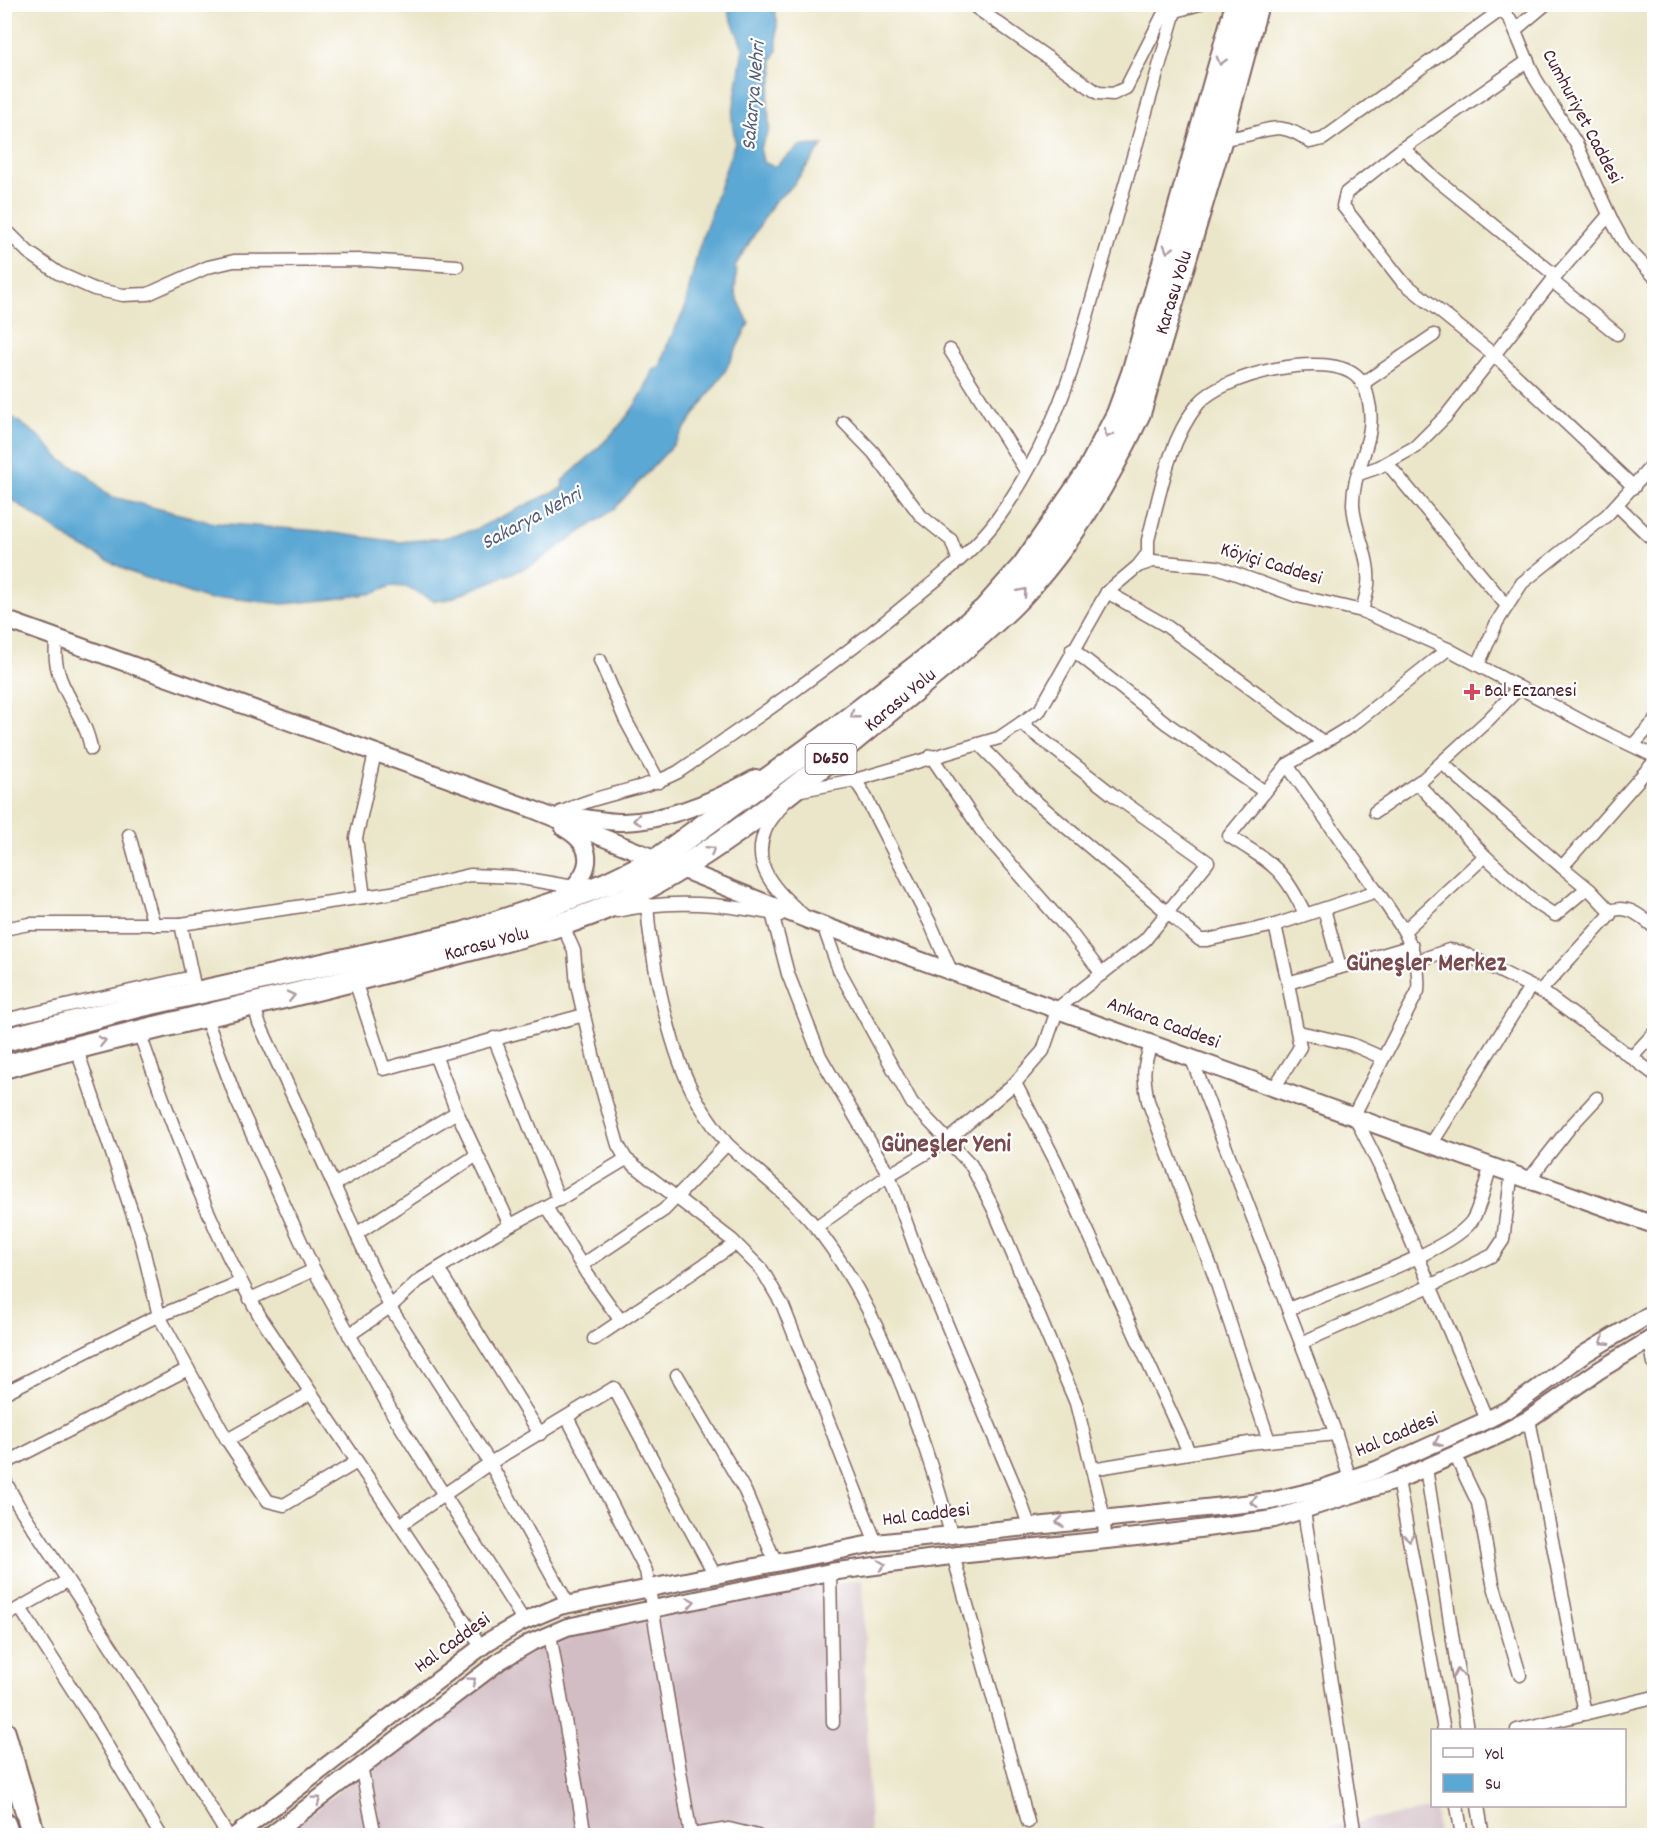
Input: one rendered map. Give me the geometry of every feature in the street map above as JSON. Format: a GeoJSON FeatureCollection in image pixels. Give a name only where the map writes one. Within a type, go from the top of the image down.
{"type":"FeatureCollection","features":[{"type":"Feature","properties":{"kind":"highway","name":"Karasu Yolu"},"geometry":{"type":"LineString","coordinates":[[4,1067],[76,1047],[355,981],[557,914],[606,884],[658,859],[824,738],[928,658],[985,609],[1024,565],[1087,474],[1118,414],[1133,373],[1237,4]]}},
{"type":"Feature","properties":{"kind":"highway","name":"Karasu Yolu"},"geometry":{"type":"LineString","coordinates":[[4,1041],[194,985],[621,901],[681,869],[731,837],[792,792],[930,677],[1012,604],[1085,514],[1124,447],[1139,413],[1221,138],[1257,4]]}},
{"type":"Feature","properties":{"kind":"highway"},"geometry":{"type":"LineString","coordinates":[[4,1733],[34,1836]]}},
{"type":"Feature","properties":{"kind":"highway"},"geometry":{"type":"LineString","coordinates":[[4,1824],[8,1836]]}},
{"type":"Feature","properties":{"kind":"street"},"geometry":{"type":"LineString","coordinates":[[971,4],[1098,93],[1113,94],[1126,88],[1163,15],[1176,8],[1199,4]]}},
{"type":"Feature","properties":{"kind":"street"},"geometry":{"type":"LineString","coordinates":[[1515,30],[1546,4]]}},
{"type":"Feature","properties":{"kind":"street"},"geometry":{"type":"LineString","coordinates":[[1221,138],[1240,138],[1274,127],[1288,127],[1310,142],[1323,139],[1499,7]]}},
{"type":"Feature","properties":{"kind":"street","name":"Cumhuriyet Caddesi"},"geometry":{"type":"LineString","coordinates":[[1499,7],[1510,19],[1535,78],[1577,145],[1628,248],[1654,276]]}},
{"type":"Feature","properties":{"kind":"street"},"geometry":{"type":"LineString","coordinates":[[559,814],[582,802],[658,782],[708,752],[849,651],[958,560],[998,519],[1026,471],[1062,400],[1176,8]]}},
{"type":"Feature","properties":{"kind":"street"},"geometry":{"type":"LineString","coordinates":[[1528,61],[1403,148],[1346,193],[1343,206],[1402,281],[1493,354],[1634,487]]}},
{"type":"Feature","properties":{"kind":"street"},"geometry":{"type":"LineString","coordinates":[[1403,148],[1431,175],[1617,334]]}},
{"type":"Feature","properties":{"kind":"street"},"geometry":{"type":"LineString","coordinates":[[1359,474],[1387,463],[1415,447],[1446,416],[1554,278],[1610,215]]}},
{"type":"Feature","properties":{"kind":"street"},"geometry":{"type":"LineString","coordinates":[[4,228],[28,252],[58,273],[94,289],[123,295],[148,294],[208,267],[234,261],[364,260],[457,266]]}},
{"type":"Feature","properties":{"kind":"street"},"geometry":{"type":"LineString","coordinates":[[1362,384],[1434,335]]}},
{"type":"Feature","properties":{"kind":"street"},"geometry":{"type":"LineString","coordinates":[[950,350],[1026,471]]}},
{"type":"Feature","properties":{"kind":"street"},"geometry":{"type":"LineString","coordinates":[[1105,1540],[1104,1518],[1076,1403],[993,1208],[971,1165],[912,1103],[839,970],[816,922],[773,888],[760,862],[765,830],[792,792],[855,780],[999,738],[1040,710],[1072,649],[1107,592],[1138,566],[1148,553],[1148,540],[1175,442],[1199,403],[1230,383],[1280,367],[1319,364],[1348,371],[1362,384],[1368,398],[1371,433],[1359,474],[1353,507],[1366,560],[1368,584],[1362,611]]}},
{"type":"Feature","properties":{"kind":"street"},"geometry":{"type":"LineString","coordinates":[[844,422],[873,452],[921,516],[951,540],[958,560]]}},
{"type":"Feature","properties":{"kind":"street"},"geometry":{"type":"LineString","coordinates":[[1387,463],[1507,606]]}},
{"type":"Feature","properties":{"kind":"street"},"geometry":{"type":"LineString","coordinates":[[1478,665],[1521,583],[1559,555],[1617,505],[1654,463]]}},
{"type":"Feature","properties":{"kind":"street"},"geometry":{"type":"LineString","coordinates":[[1617,505],[1654,541]]}},
{"type":"Feature","properties":{"kind":"street","name":"Köyiçi Caddesi"},"geometry":{"type":"LineString","coordinates":[[1138,566],[1153,561],[1217,567],[1297,596],[1362,611],[1448,649],[1519,688],[1654,756]]}},
{"type":"Feature","properties":{"kind":"street"},"geometry":{"type":"LineString","coordinates":[[1107,592],[1165,625],[1323,742]]}},
{"type":"Feature","properties":{"kind":"street"},"geometry":{"type":"LineString","coordinates":[[4,619],[532,809],[559,814],[623,822],[688,808],[736,788],[824,738]]}},
{"type":"Feature","properties":{"kind":"street"},"geometry":{"type":"LineString","coordinates":[[56,637],[56,662],[64,686],[88,730],[91,749]]}},
{"type":"Feature","properties":{"kind":"street"},"geometry":{"type":"LineString","coordinates":[[1072,649],[1166,723],[1265,792]]}},
{"type":"Feature","properties":{"kind":"street"},"geometry":{"type":"LineString","coordinates":[[1305,915],[1294,891],[1276,866],[1229,836],[1287,765],[1351,726],[1448,649]]}},
{"type":"Feature","properties":{"kind":"street"},"geometry":{"type":"LineString","coordinates":[[600,660],[625,719],[658,782]]}},
{"type":"Feature","properties":{"kind":"street"},"geometry":{"type":"LineString","coordinates":[[1375,812],[1443,764],[1519,688]]}},
{"type":"Feature","properties":{"kind":"street"},"geometry":{"type":"LineString","coordinates":[[1633,745],[1654,722]]}},
{"type":"Feature","properties":{"kind":"street"},"geometry":{"type":"LineString","coordinates":[[816,1227],[889,1175],[948,1140],[1015,1083],[1043,1051],[1058,1008],[1145,940],[1208,862],[1112,794],[1021,723]]}},
{"type":"Feature","properties":{"kind":"street"},"geometry":{"type":"LineString","coordinates":[[980,744],[1034,800],[1149,895],[1167,915],[1200,940],[1275,925],[1377,891]]}},
{"type":"Feature","properties":{"kind":"street"},"geometry":{"type":"LineString","coordinates":[[364,897],[356,838],[375,753]]}},
{"type":"Feature","properties":{"kind":"street"},"geometry":{"type":"LineString","coordinates":[[931,756],[981,830],[1070,932],[1102,974]]}},
{"type":"Feature","properties":{"kind":"street"},"geometry":{"type":"LineString","coordinates":[[1562,867],[1654,762]]}},
{"type":"Feature","properties":{"kind":"street"},"geometry":{"type":"LineString","coordinates":[[1443,764],[1610,910]]}},
{"type":"Feature","properties":{"kind":"street"},"geometry":{"type":"LineString","coordinates":[[1287,765],[1404,931],[1417,961],[1418,991],[1354,1115],[1380,1167],[1487,1420]]}},
{"type":"Feature","properties":{"kind":"street"},"geometry":{"type":"LineString","coordinates":[[855,780],[931,926],[951,971]]}},
{"type":"Feature","properties":{"kind":"street"},"geometry":{"type":"LineString","coordinates":[[1420,781],[1419,787],[1485,856],[1536,903],[1554,915],[1587,888]]}},
{"type":"Feature","properties":{"kind":"street"},"geometry":{"type":"LineString","coordinates":[[532,809],[573,834],[582,842],[588,853],[586,867],[557,914]]}},
{"type":"Feature","properties":{"kind":"street","name":"Ankara Caddesi"},"geometry":{"type":"LineString","coordinates":[[532,809],[816,922],[1274,1088],[1512,1171],[1654,1225]]}},
{"type":"Feature","properties":{"kind":"street"},"geometry":{"type":"LineString","coordinates":[[129,835],[154,925]]}},
{"type":"Feature","properties":{"kind":"street"},"geometry":{"type":"LineString","coordinates":[[1404,931],[1485,856]]}},
{"type":"Feature","properties":{"kind":"street"},"geometry":{"type":"LineString","coordinates":[[4,929],[29,924],[182,924],[364,897],[470,875],[525,878],[574,887]]}},
{"type":"Feature","properties":{"kind":"street"},"geometry":{"type":"LineString","coordinates":[[557,914],[647,904],[719,903],[816,922]]}},
{"type":"Feature","properties":{"kind":"street"},"geometry":{"type":"LineString","coordinates":[[647,904],[649,936],[674,1042],[688,1081],[706,1116],[727,1144],[816,1227],[875,1322],[931,1465],[951,1534]]}},
{"type":"Feature","properties":{"kind":"street"},"geometry":{"type":"LineString","coordinates":[[1610,910],[1620,907],[1636,912],[1654,927]]}},
{"type":"Feature","properties":{"kind":"street"},"geometry":{"type":"LineString","coordinates":[[1324,909],[1340,967]]}},
{"type":"Feature","properties":{"kind":"street"},"geometry":{"type":"LineString","coordinates":[[1432,1143],[1535,989],[1610,915],[1610,910]]}},
{"type":"Feature","properties":{"kind":"street"},"geometry":{"type":"LineString","coordinates":[[772,913],[788,974],[820,1056],[889,1175],[919,1258],[1029,1525]]}},
{"type":"Feature","properties":{"kind":"street"},"geometry":{"type":"LineString","coordinates":[[557,914],[574,951],[584,1015],[615,1134],[626,1159],[735,1244],[762,1270],[783,1306],[876,1543]]}},
{"type":"Feature","properties":{"kind":"street"},"geometry":{"type":"LineString","coordinates":[[4,1020],[194,985],[182,924]]}},
{"type":"Feature","properties":{"kind":"street"},"geometry":{"type":"LineString","coordinates":[[1274,1088],[1300,1047],[1299,1032],[1275,925]]}},
{"type":"Feature","properties":{"kind":"street"},"geometry":{"type":"LineString","coordinates":[[1288,983],[1412,946]]}},
{"type":"Feature","properties":{"kind":"street"},"geometry":{"type":"LineString","coordinates":[[1417,961],[1449,950],[1461,952],[1535,989],[1654,1074]]}},
{"type":"Feature","properties":{"kind":"street"},"geometry":{"type":"LineString","coordinates":[[355,981],[384,1069],[584,1015]]}},
{"type":"Feature","properties":{"kind":"street"},"geometry":{"type":"LineString","coordinates":[[254,1005],[259,1023],[390,1306],[490,1463],[568,1604]]}},
{"type":"Feature","properties":{"kind":"street"},"geometry":{"type":"LineString","coordinates":[[206,1016],[237,1101],[314,1270],[394,1416],[446,1494],[524,1622]]}},
{"type":"Feature","properties":{"kind":"street"},"geometry":{"type":"LineString","coordinates":[[139,1032],[160,1093],[250,1299],[482,1648]]}},
{"type":"Feature","properties":{"kind":"street"},"geometry":{"type":"LineString","coordinates":[[1299,1032],[1351,1044],[1383,1058]]}},
{"type":"Feature","properties":{"kind":"street"},"geometry":{"type":"LineString","coordinates":[[1632,1057],[1654,1033]]}},
{"type":"Feature","properties":{"kind":"street"},"geometry":{"type":"LineString","coordinates":[[494,1038],[559,1200]]}},
{"type":"Feature","properties":{"kind":"street"},"geometry":{"type":"LineString","coordinates":[[1152,1043],[1144,1062],[1148,1101],[1214,1275],[1269,1441]]}},
{"type":"Feature","properties":{"kind":"street"},"geometry":{"type":"LineString","coordinates":[[76,1047],[140,1236],[159,1316],[228,1440],[268,1501],[284,1505],[357,1462]]}},
{"type":"Feature","properties":{"kind":"street"},"geometry":{"type":"LineString","coordinates":[[435,1055],[458,1112],[510,1225]]}},
{"type":"Feature","properties":{"kind":"street"},"geometry":{"type":"LineString","coordinates":[[1191,1057],[1336,1434],[1350,1479]]}},
{"type":"Feature","properties":{"kind":"street"},"geometry":{"type":"LineString","coordinates":[[1015,1083],[1055,1160],[1189,1452]]}},
{"type":"Feature","properties":{"kind":"street"},"geometry":{"type":"LineString","coordinates":[[1530,1178],[1570,1127],[1597,1098]]}},
{"type":"Feature","properties":{"kind":"street"},"geometry":{"type":"LineString","coordinates":[[334,1185],[458,1112]]}},
{"type":"Feature","properties":{"kind":"street"},"geometry":{"type":"LineString","coordinates":[[582,1265],[664,1210],[727,1144]]}},
{"type":"Feature","properties":{"kind":"street"},"geometry":{"type":"LineString","coordinates":[[356,1234],[477,1155]]}},
{"type":"Feature","properties":{"kind":"street"},"geometry":{"type":"LineString","coordinates":[[349,1335],[390,1306],[418,1281],[626,1159]]}},
{"type":"Feature","properties":{"kind":"street"},"geometry":{"type":"LineString","coordinates":[[1288,1310],[1417,1257],[1461,1232],[1473,1220],[1491,1165]]}},
{"type":"Feature","properties":{"kind":"street"},"geometry":{"type":"LineString","coordinates":[[1301,1343],[1430,1286],[1493,1255],[1503,1240],[1512,1171]]}},
{"type":"Feature","properties":{"kind":"street"},"geometry":{"type":"LineString","coordinates":[[546,1207],[582,1265],[621,1321]]}},
{"type":"Feature","properties":{"kind":"street"},"geometry":{"type":"LineString","coordinates":[[594,1339],[735,1244]]}},
{"type":"Feature","properties":{"kind":"street"},"geometry":{"type":"LineString","coordinates":[[438,1269],[540,1434]]}},
{"type":"Feature","properties":{"kind":"street"},"geometry":{"type":"LineString","coordinates":[[250,1299],[314,1270]]}},
{"type":"Feature","properties":{"kind":"street"},"geometry":{"type":"LineString","coordinates":[[4,1393],[159,1316],[241,1282]]}},
{"type":"Feature","properties":{"kind":"street","name":"Hal Caddesi"},"geometry":{"type":"LineString","coordinates":[[235,1836],[482,1648],[524,1622],[568,1604],[876,1543],[1271,1501],[1376,1470],[1487,1420],[1512,1407],[1586,1353],[1654,1312]]}},
{"type":"Feature","properties":{"kind":"street"},"geometry":{"type":"LineString","coordinates":[[1652,1338],[1654,1364]]}},
{"type":"Feature","properties":{"kind":"street","name":"Hal Caddesi"},"geometry":{"type":"LineString","coordinates":[[270,1836],[501,1660],[567,1627],[830,1572],[953,1555],[1105,1540],[1274,1519],[1398,1480],[1455,1455],[1529,1419],[1652,1338]]}},
{"type":"Feature","properties":{"kind":"street"},"geometry":{"type":"LineString","coordinates":[[4,1464],[188,1369]]}},
{"type":"Feature","properties":{"kind":"street"},"geometry":{"type":"LineString","coordinates":[[677,1375],[745,1491],[775,1562]]}},
{"type":"Feature","properties":{"kind":"street"},"geometry":{"type":"LineString","coordinates":[[400,1525],[490,1463],[614,1388],[669,1485],[715,1575]]}},
{"type":"Feature","properties":{"kind":"street"},"geometry":{"type":"LineString","coordinates":[[228,1440],[311,1392]]}},
{"type":"Feature","properties":{"kind":"street"},"geometry":{"type":"LineString","coordinates":[[567,1417],[646,1570],[691,1835],[729,1829],[758,1836]]}},
{"type":"Feature","properties":{"kind":"street"},"geometry":{"type":"LineString","coordinates":[[1529,1419],[1585,1714]]}},
{"type":"Feature","properties":{"kind":"street"},"geometry":{"type":"LineString","coordinates":[[1092,1468],[1189,1452],[1336,1434]]}},
{"type":"Feature","properties":{"kind":"street"},"geometry":{"type":"LineString","coordinates":[[1455,1455],[1478,1503],[1493,1583],[1520,1675]]}},
{"type":"Feature","properties":{"kind":"street"},"geometry":{"type":"LineString","coordinates":[[1426,1468],[1467,1729]]}},
{"type":"Feature","properties":{"kind":"street"},"geometry":{"type":"LineString","coordinates":[[4,1479],[67,1581],[122,1663],[228,1836]]}},
{"type":"Feature","properties":{"kind":"street"},"geometry":{"type":"LineString","coordinates":[[1398,1480],[1444,1729]]}},
{"type":"Feature","properties":{"kind":"street"},"geometry":{"type":"LineString","coordinates":[[1304,1511],[1355,1836]]}},
{"type":"Feature","properties":{"kind":"street"},"geometry":{"type":"LineString","coordinates":[[953,1555],[1028,1822]]}},
{"type":"Feature","properties":{"kind":"street"},"geometry":{"type":"LineString","coordinates":[[830,1572],[833,1723]]}},
{"type":"Feature","properties":{"kind":"street"},"geometry":{"type":"LineString","coordinates":[[4,1617],[67,1581]]}},
{"type":"Feature","properties":{"kind":"street"},"geometry":{"type":"LineString","coordinates":[[20,1608],[90,1717],[160,1836]]}},
{"type":"Feature","properties":{"kind":"street"},"geometry":{"type":"LineString","coordinates":[[550,1634],[585,1836]]}},
{"type":"Feature","properties":{"kind":"street"},"geometry":{"type":"LineString","coordinates":[[1525,1729],[1654,1697]]}},
{"type":"Feature","properties":{"kind":"street"},"geometry":{"type":"LineString","coordinates":[[361,1766],[375,1836]]}},
{"type":"Feature","properties":{"kind":"street"},"geometry":{"type":"LineString","coordinates":[[1457,1807],[1462,1836]]}},
{"type":"Feature","properties":{"kind":"street"},"geometry":{"type":"LineString","coordinates":[[1478,1807],[1483,1836]]}},
{"type":"Feature","properties":{"kind":"shaded area"},"geometry":{"type":"Polygon","coordinates":[[[863,1578],[870,1835],[280,1836],[498,1671],[563,1636],[863,1578]]]}},
{"type":"Feature","properties":{"kind":"shaded area"},"geometry":{"type":"Polygon","coordinates":[[[1435,1809],[1438,1835],[1273,1836],[1435,1809]]]}},
{"type":"Feature","properties":{"kind":"water","name":"Sakarya Nehri"},"geometry":{"type":"Polygon","coordinates":[[[729,5],[777,5],[774,9],[777,20],[777,50],[772,60],[774,72],[768,98],[769,130],[760,148],[763,162],[774,167],[800,146],[823,145],[792,186],[774,202],[735,266],[735,291],[749,323],[725,371],[673,445],[613,510],[532,565],[449,599],[434,601],[406,587],[391,586],[374,593],[283,604],[230,598],[208,600],[130,572],[75,543],[5,495],[5,412],[40,437],[61,460],[85,473],[109,496],[214,523],[319,531],[399,542],[443,538],[474,530],[564,487],[562,481],[614,431],[637,403],[652,371],[660,367],[668,343],[684,311],[698,251],[735,142],[732,118],[743,48],[728,11],[729,5]]]}},
{"type":"Feature","properties":{"kind":"place","name":"Bal Eczanesi"},"geometry":{"type":"Point","coordinates":[1472,692]}},
{"type":"Feature","properties":{"kind":"district","name":"Güneşler Merkez"},"geometry":{"type":"Point","coordinates":[1426,964]}},
{"type":"Feature","properties":{"kind":"district","name":"Güneşler Yeni"},"geometry":{"type":"Point","coordinates":[946,1145]}}]}
